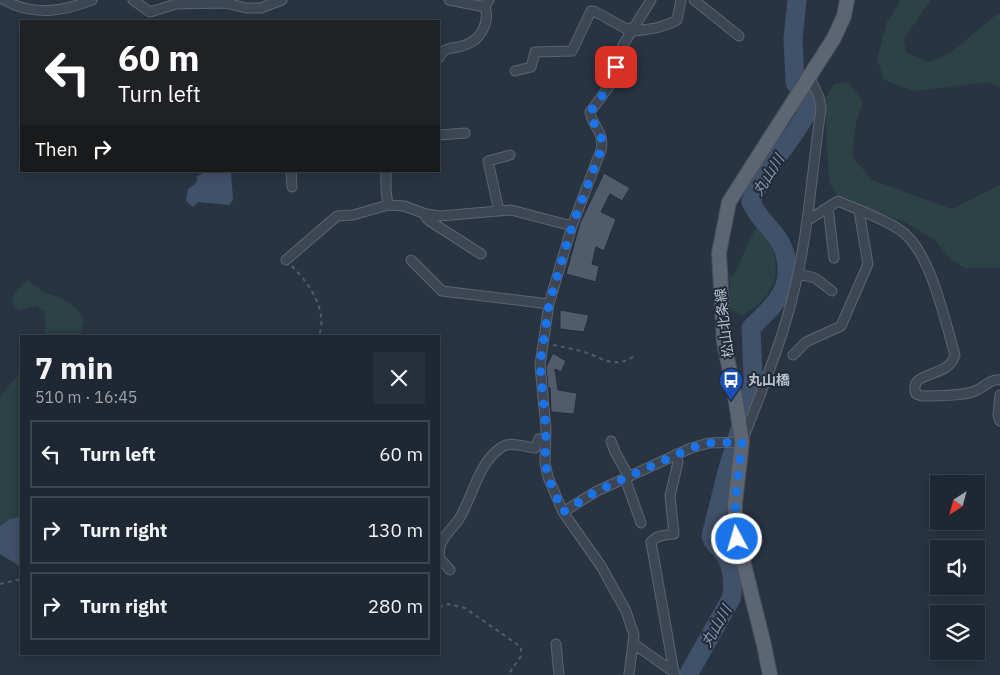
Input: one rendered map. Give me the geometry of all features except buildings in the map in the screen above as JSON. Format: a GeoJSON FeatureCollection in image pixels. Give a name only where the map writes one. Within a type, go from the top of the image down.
{"type":"FeatureCollection","features":[{"type":"Feature","properties":{"kind":"main road","name":"松山北条線"},"geometry":{"type":"LineString","coordinates":[[770,675],[735,528],[735,503],[742,442],[724,342],[719,252],[730,202],[810,78],[840,27],[847,0]]}},
{"type":"Feature","properties":{"kind":"street"},"geometry":{"type":"LineString","coordinates":[[4,0],[31,9],[61,11],[92,0]]}},
{"type":"Feature","properties":{"kind":"street"},"geometry":{"type":"LineString","coordinates":[[133,0],[150,12],[176,4],[226,3],[246,8],[261,8],[282,0]]}},
{"type":"Feature","properties":{"kind":"street"},"geometry":{"type":"LineString","coordinates":[[440,56],[443,51],[449,47],[465,45],[479,35],[487,19],[487,3],[449,0]]}},
{"type":"Feature","properties":{"kind":"street"},"geometry":{"type":"LineString","coordinates":[[629,675],[634,644],[631,625],[619,595],[563,512],[548,477],[545,462],[540,365],[549,304],[572,226],[603,141],[590,112],[610,83],[623,45],[651,0]]}},
{"type":"Feature","properties":{"kind":"street"},"geometry":{"type":"LineString","coordinates":[[515,71],[531,67],[535,52],[572,51],[591,12],[594,11],[634,31],[656,29],[677,20],[681,0]]}},
{"type":"Feature","properties":{"kind":"street"},"geometry":{"type":"LineString","coordinates":[[694,0],[739,36]]}},
{"type":"Feature","properties":{"kind":"street"},"geometry":{"type":"LineString","coordinates":[[563,512],[597,491],[676,454],[709,443],[742,442],[783,328],[798,274],[808,220],[821,109],[819,98],[810,78]]}},
{"type":"Feature","properties":{"kind":"street"},"geometry":{"type":"LineString","coordinates":[[440,135],[465,133]]}},
{"type":"Feature","properties":{"kind":"street"},"geometry":{"type":"LineString","coordinates":[[499,211],[488,161],[510,155]]}},
{"type":"Feature","properties":{"kind":"street"},"geometry":{"type":"LineString","coordinates":[[291,172],[292,187]]}},
{"type":"Feature","properties":{"kind":"street"},"geometry":{"type":"LineString","coordinates":[[386,172],[388,205]]}},
{"type":"Feature","properties":{"kind":"street"},"geometry":{"type":"LineString","coordinates":[[808,220],[838,201],[900,230],[910,238],[921,254],[943,313],[955,355],[954,361],[943,371],[921,378],[916,383],[916,394],[922,396],[963,394],[974,391],[997,379],[1000,380]]}},
{"type":"Feature","properties":{"kind":"street"},"geometry":{"type":"LineString","coordinates":[[286,260],[337,216],[353,215],[388,205],[404,206],[424,214],[458,216],[499,211],[522,212],[572,226]]}},
{"type":"Feature","properties":{"kind":"street"},"geometry":{"type":"LineString","coordinates":[[828,207],[834,258]]}},
{"type":"Feature","properties":{"kind":"street"},"geometry":{"type":"LineString","coordinates":[[793,355],[806,342],[841,326],[847,313],[868,264],[859,211]]}},
{"type":"Feature","properties":{"kind":"street"},"geometry":{"type":"LineString","coordinates":[[424,214],[428,220],[481,254]]}},
{"type":"Feature","properties":{"kind":"street"},"geometry":{"type":"LineString","coordinates":[[411,260],[442,291],[549,304]]}},
{"type":"Feature","properties":{"kind":"street"},"geometry":{"type":"LineString","coordinates":[[798,274],[815,278],[832,291]]}},
{"type":"Feature","properties":{"kind":"street"},"geometry":{"type":"LineString","coordinates":[[1000,395],[998,415],[1000,421]]}},
{"type":"Feature","properties":{"kind":"street"},"geometry":{"type":"LineString","coordinates":[[450,570],[440,559],[442,542],[464,509],[480,472],[503,445],[509,444],[535,448],[539,439],[545,440]]}},
{"type":"Feature","properties":{"kind":"street"},"geometry":{"type":"LineString","coordinates":[[611,441],[614,452],[627,478],[640,523]]}},
{"type":"Feature","properties":{"kind":"street"},"geometry":{"type":"LineString","coordinates":[[676,454],[678,462],[670,496],[674,534],[654,538],[651,542],[676,673]]}},
{"type":"Feature","properties":{"kind":"street"},"geometry":{"type":"LineString","coordinates":[[556,644],[559,675]]}},
{"type":"Feature","properties":{"kind":"street"},"geometry":{"type":"LineString","coordinates":[[634,644],[676,673]]}},
{"type":"Feature","properties":{"kind":"path"},"geometry":{"type":"LineString","coordinates":[[286,260],[303,277],[320,308],[319,335]]}},
{"type":"Feature","properties":{"kind":"path"},"geometry":{"type":"LineString","coordinates":[[544,343],[584,352],[606,362],[626,361],[635,356]]}},
{"type":"Feature","properties":{"kind":"path"},"geometry":{"type":"LineString","coordinates":[[0,584],[20,579]]}},
{"type":"Feature","properties":{"kind":"path"},"geometry":{"type":"LineString","coordinates":[[440,607],[448,604],[465,608],[521,647],[521,656],[508,675]]}},
{"type":"Feature","properties":{"kind":"green space"},"geometry":{"type":"Polygon","coordinates":[[[901,0],[931,0],[903,40],[907,53],[929,62],[950,53],[997,14],[1000,15],[1000,88],[989,82],[914,91],[884,80],[877,59],[887,22],[901,0]]]}},
{"type":"Feature","properties":{"kind":"green space"},"geometry":{"type":"Polygon","coordinates":[[[848,82],[863,102],[856,123],[852,156],[872,180],[952,209],[1000,185],[1000,268],[964,268],[950,259],[935,240],[904,222],[853,204],[839,197],[830,184],[825,99],[834,84],[848,82]]]}},
{"type":"Feature","properties":{"kind":"green space"},"geometry":{"type":"Polygon","coordinates":[[[763,223],[775,259],[775,277],[767,295],[743,316],[730,309],[730,277],[735,273],[754,231],[763,223]]]}},
{"type":"Feature","properties":{"kind":"green space"},"geometry":{"type":"Polygon","coordinates":[[[27,280],[45,293],[62,298],[79,311],[84,321],[79,335],[45,335],[44,311],[36,306],[19,311],[12,303],[14,293],[27,280]]]}},
{"type":"Feature","properties":{"kind":"green space"},"geometry":{"type":"Polygon","coordinates":[[[20,372],[20,517],[10,519],[0,526],[0,396],[20,372]]]}},
{"type":"Feature","properties":{"kind":"water"},"geometry":{"type":"Polygon","coordinates":[[[231,172],[233,200],[229,205],[198,202],[193,207],[186,201],[188,189],[195,184],[198,179],[196,177],[203,173],[231,172]]]}},
{"type":"Feature","properties":{"kind":"water"},"geometry":{"type":"Polygon","coordinates":[[[20,517],[20,566],[0,554],[0,526],[10,519],[20,517]]]}},
{"type":"Feature","properties":{"kind":"waterway","name":"丸山川"},"geometry":{"type":"LineString","coordinates":[[688,675],[731,599],[733,583],[730,565],[711,536],[728,468],[752,390],[751,328],[766,313],[783,291],[787,273],[785,253],[779,241],[756,212],[751,202],[763,177],[796,131],[810,107],[795,82],[793,39],[797,0]]}},
{"type":"Feature","properties":{"kind":"place","name":"丸山橋"},"geometry":{"type":"Point","coordinates":[731,401]}},
{"type":"Feature","properties":{"kind":"route"},"geometry":{"type":"LineString","coordinates":[[616,67],[608,88],[590,112],[591,118],[603,141],[572,226],[549,304],[540,365],[546,429],[545,462],[548,477],[563,512],[597,491],[691,448],[709,443],[742,442],[735,503],[737,539]]}}]}
